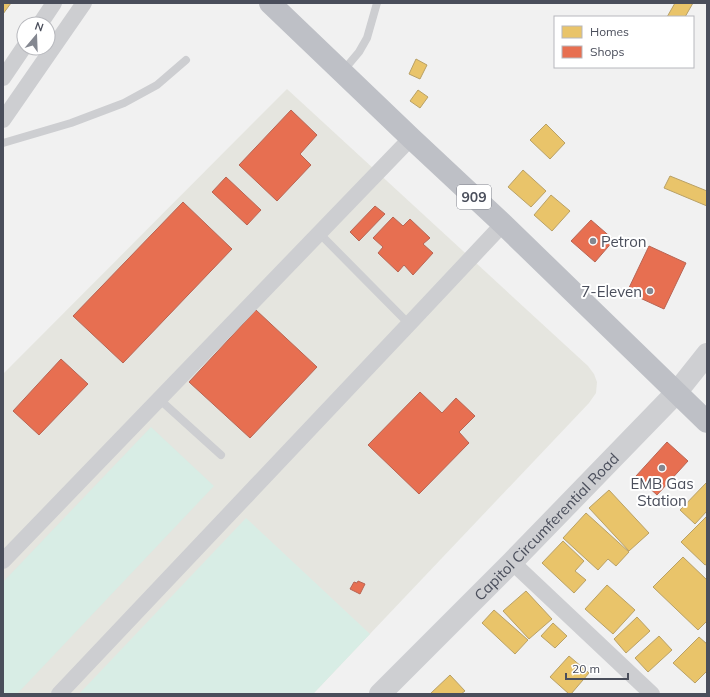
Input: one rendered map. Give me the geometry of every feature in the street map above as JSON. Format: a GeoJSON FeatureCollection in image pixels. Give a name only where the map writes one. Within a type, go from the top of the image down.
{"type":"FeatureCollection","features":[{"type":"Feature","properties":{"kind":"highway","name":"909"},"geometry":{"type":"LineString","coordinates":[[270,3],[707,422]]}},
{"type":"Feature","properties":{"kind":"main road","name":"Capitol Circumferential Road"},"geometry":{"type":"LineString","coordinates":[[380,694],[512,562],[676,393],[707,354]]}},
{"type":"Feature","properties":{"kind":"street"},"geometry":{"type":"LineString","coordinates":[[3,120],[84,3]]}},
{"type":"Feature","properties":{"kind":"street"},"geometry":{"type":"LineString","coordinates":[[47,13],[67,26]]}},
{"type":"Feature","properties":{"kind":"street"},"geometry":{"type":"LineString","coordinates":[[3,78],[18,56]]}},
{"type":"Feature","properties":{"kind":"street"},"geometry":{"type":"LineString","coordinates":[[3,561],[411,138]]}},
{"type":"Feature","properties":{"kind":"street"},"geometry":{"type":"LineString","coordinates":[[59,694],[502,224]]}},
{"type":"Feature","properties":{"kind":"street"},"geometry":{"type":"LineString","coordinates":[[512,562],[652,694]]}},
{"type":"Feature","properties":{"kind":"lane"},"geometry":{"type":"LineString","coordinates":[[342,72],[360,52],[367,38],[377,3]]}},
{"type":"Feature","properties":{"kind":"lane"},"geometry":{"type":"LineString","coordinates":[[3,143],[71,124],[124,103],[156,85],[186,60]]}},
{"type":"Feature","properties":{"kind":"lane"},"geometry":{"type":"LineString","coordinates":[[319,233],[409,324]]}},
{"type":"Feature","properties":{"kind":"lane"},"geometry":{"type":"LineString","coordinates":[[159,399],[221,455]]}},
{"type":"Feature","properties":{"kind":"shaded area"},"geometry":{"type":"Polygon","coordinates":[[[287,89],[588,366],[594,374],[597,382],[596,393],[589,403],[313,694],[3,694],[3,374],[287,89]]]}},
{"type":"Feature","properties":{"kind":"green space"},"geometry":{"type":"Polygon","coordinates":[[[151,427],[214,486],[17,694],[3,694],[3,582],[151,427]]]}},
{"type":"Feature","properties":{"kind":"green space"},"geometry":{"type":"Polygon","coordinates":[[[246,518],[370,634],[313,694],[79,694],[246,518]]]}},
{"type":"Feature","properties":{"kind":"building: Homes"},"geometry":{"type":"Polygon","coordinates":[[[3,3],[11,3],[3,14],[3,3]]]}},
{"type":"Feature","properties":{"kind":"building: Homes"},"geometry":{"type":"Polygon","coordinates":[[[675,3],[693,3],[686,16],[668,16],[675,3]]]}},
{"type":"Feature","properties":{"kind":"building: Homes"},"geometry":{"type":"Polygon","coordinates":[[[416,59],[427,65],[420,79],[409,74],[416,59]]]}},
{"type":"Feature","properties":{"kind":"building: Homes"},"geometry":{"type":"Polygon","coordinates":[[[418,90],[428,97],[420,108],[410,101],[418,90]]]}},
{"type":"Feature","properties":{"kind":"building: Homes"},"geometry":{"type":"Polygon","coordinates":[[[546,124],[565,143],[550,159],[530,140],[546,124]]]}},
{"type":"Feature","properties":{"kind":"building: Homes"},"geometry":{"type":"Polygon","coordinates":[[[523,170],[546,191],[531,207],[508,187],[523,170]]]}},
{"type":"Feature","properties":{"kind":"building: Homes"},"geometry":{"type":"Polygon","coordinates":[[[670,176],[707,191],[707,206],[664,188],[670,176]]]}},
{"type":"Feature","properties":{"kind":"building: Homes"},"geometry":{"type":"Polygon","coordinates":[[[551,195],[570,211],[552,231],[534,215],[551,195]]]}},
{"type":"Feature","properties":{"kind":"building: Homes"},"geometry":{"type":"Polygon","coordinates":[[[707,482],[707,511],[695,524],[680,510],[707,482]]]}},
{"type":"Feature","properties":{"kind":"building: Homes"},"geometry":{"type":"Polygon","coordinates":[[[609,490],[649,533],[629,551],[589,508],[609,490]]]}},
{"type":"Feature","properties":{"kind":"building: Homes"},"geometry":{"type":"Polygon","coordinates":[[[586,513],[629,552],[616,566],[608,559],[598,570],[563,538],[586,513]]]}},
{"type":"Feature","properties":{"kind":"building: Homes"},"geometry":{"type":"Polygon","coordinates":[[[707,516],[707,564],[705,565],[681,542],[707,516]]]}},
{"type":"Feature","properties":{"kind":"building: Homes"},"geometry":{"type":"Polygon","coordinates":[[[563,541],[584,561],[575,571],[586,580],[574,593],[542,563],[563,541]]]}},
{"type":"Feature","properties":{"kind":"building: Homes"},"geometry":{"type":"Polygon","coordinates":[[[683,557],[707,580],[707,621],[698,630],[653,587],[683,557]]]}},
{"type":"Feature","properties":{"kind":"building: Homes"},"geometry":{"type":"Polygon","coordinates":[[[607,585],[635,610],[613,634],[585,609],[607,585]]]}},
{"type":"Feature","properties":{"kind":"building: Homes"},"geometry":{"type":"Polygon","coordinates":[[[526,591],[552,619],[529,639],[503,611],[526,591]]]}},
{"type":"Feature","properties":{"kind":"building: Homes"},"geometry":{"type":"Polygon","coordinates":[[[494,610],[528,640],[515,654],[482,623],[494,610]]]}},
{"type":"Feature","properties":{"kind":"building: Homes"},"geometry":{"type":"Polygon","coordinates":[[[637,617],[650,631],[626,653],[614,639],[637,617]]]}},
{"type":"Feature","properties":{"kind":"building: Homes"},"geometry":{"type":"Polygon","coordinates":[[[553,623],[567,636],[555,648],[541,636],[553,623]]]}},
{"type":"Feature","properties":{"kind":"building: Homes"},"geometry":{"type":"Polygon","coordinates":[[[659,636],[672,650],[648,672],[635,658],[659,636]]]}},
{"type":"Feature","properties":{"kind":"building: Homes"},"geometry":{"type":"Polygon","coordinates":[[[699,637],[707,644],[707,671],[695,683],[673,663],[699,637]]]}},
{"type":"Feature","properties":{"kind":"building: Homes"},"geometry":{"type":"Polygon","coordinates":[[[569,656],[589,673],[571,694],[569,694],[550,677],[569,656]]]}},
{"type":"Feature","properties":{"kind":"building: Homes"},"geometry":{"type":"Polygon","coordinates":[[[450,675],[465,691],[461,694],[430,694],[450,675]]]}},
{"type":"Feature","properties":{"kind":"building: Shops"},"geometry":{"type":"Polygon","coordinates":[[[291,110],[317,135],[300,154],[311,165],[277,201],[239,165],[291,110]]]}},
{"type":"Feature","properties":{"kind":"building: Shops"},"geometry":{"type":"Polygon","coordinates":[[[226,177],[261,210],[247,225],[212,192],[226,177]]]}},
{"type":"Feature","properties":{"kind":"building: Shops"},"geometry":{"type":"Polygon","coordinates":[[[183,202],[232,249],[123,363],[73,316],[183,202]]]}},
{"type":"Feature","properties":{"kind":"building: Shops"},"geometry":{"type":"Polygon","coordinates":[[[375,206],[385,214],[359,241],[350,232],[375,206]]]}},
{"type":"Feature","properties":{"kind":"building: Shops"},"geometry":{"type":"Polygon","coordinates":[[[393,217],[403,226],[410,219],[430,238],[423,244],[433,253],[413,275],[404,265],[398,272],[378,253],[383,247],[373,238],[393,217]]]}},
{"type":"Feature","properties":{"kind":"building: Shops","name":"Petron"},"geometry":{"type":"Polygon","coordinates":[[[591,220],[614,240],[595,262],[571,241],[591,220]]]}},
{"type":"Feature","properties":{"kind":"building: Shops"},"geometry":{"type":"Polygon","coordinates":[[[649,246],[686,263],[664,309],[627,292],[649,246]]]}},
{"type":"Feature","properties":{"kind":"building: Shops"},"geometry":{"type":"Polygon","coordinates":[[[256,310],[317,367],[250,438],[189,382],[256,310]]]}},
{"type":"Feature","properties":{"kind":"building: Shops"},"geometry":{"type":"Polygon","coordinates":[[[61,359],[88,384],[39,435],[13,411],[61,359]]]}},
{"type":"Feature","properties":{"kind":"building: Shops"},"geometry":{"type":"Polygon","coordinates":[[[420,392],[442,413],[456,398],[475,416],[459,432],[469,443],[419,494],[368,445],[420,392]]]}},
{"type":"Feature","properties":{"kind":"building: Shops","name":"EMB Gas Station"},"geometry":{"type":"Polygon","coordinates":[[[667,442],[688,461],[657,495],[636,476],[667,442]]]}},
{"type":"Feature","properties":{"kind":"building: Shops"},"geometry":{"type":"Polygon","coordinates":[[[358,581],[365,584],[360,594],[350,589],[354,582],[357,583],[358,581]]]}},
{"type":"Feature","properties":{"kind":"place","name":"Petron"},"geometry":{"type":"Point","coordinates":[593,241]}},
{"type":"Feature","properties":{"kind":"place","name":"7-Eleven"},"geometry":{"type":"Point","coordinates":[650,291]}},
{"type":"Feature","properties":{"kind":"place","name":"EMB Gas Station"},"geometry":{"type":"Point","coordinates":[662,468]}}]}
